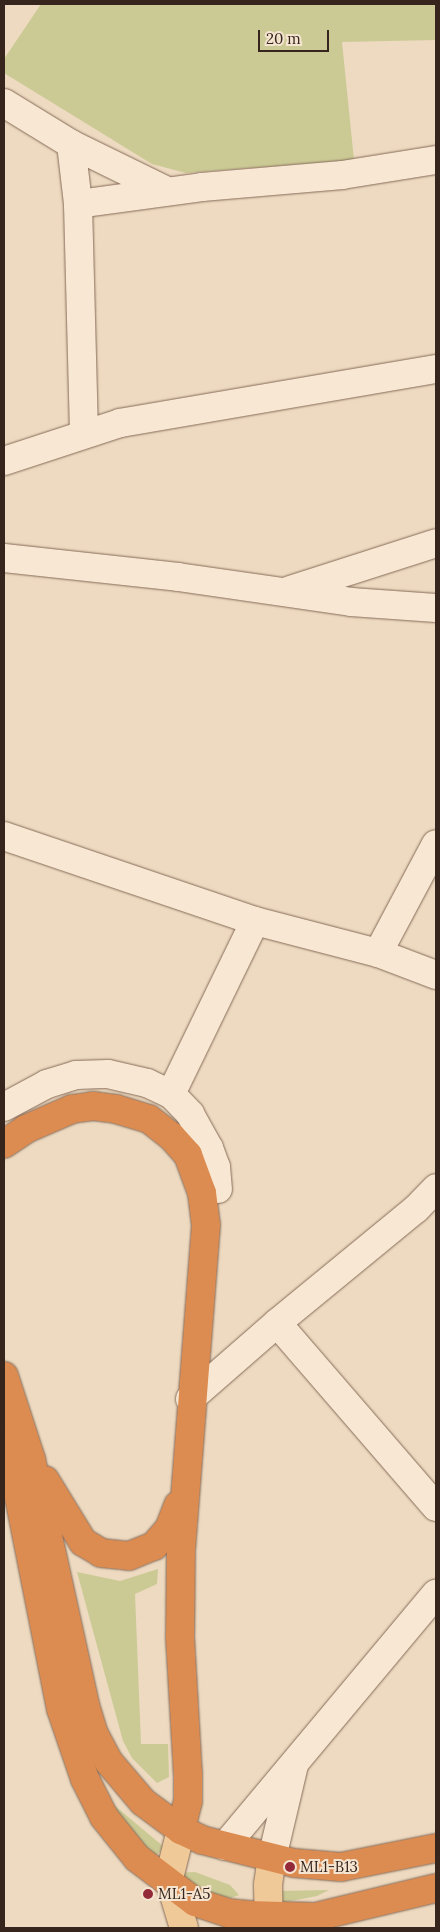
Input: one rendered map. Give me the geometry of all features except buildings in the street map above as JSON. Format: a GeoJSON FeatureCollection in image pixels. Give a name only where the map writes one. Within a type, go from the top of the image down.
{"type":"FeatureCollection","features":[{"type":"Feature","properties":{"kind":"highway"},"geometry":{"type":"LineString","coordinates":[[4,1144],[53,1116],[93,1106],[149,1119],[171,1136],[188,1155],[202,1193],[206,1224],[184,1483],[180,1600],[188,1802],[180,1830]]}},
{"type":"Feature","properties":{"kind":"highway"},"geometry":{"type":"LineString","coordinates":[[4,1376],[30,1459],[84,1705],[94,1734],[109,1762],[137,1795],[180,1830],[225,1846],[272,1858],[340,1866],[436,1848]]}},
{"type":"Feature","properties":{"kind":"highway"},"geometry":{"type":"LineString","coordinates":[[4,1438],[18,1492],[57,1692],[84,1779],[113,1830],[136,1858],[171,1887],[214,1909],[269,1923],[372,1906],[436,1888]]}},
{"type":"Feature","properties":{"kind":"highway"},"geometry":{"type":"LineString","coordinates":[[30,1459],[78,1536],[91,1549],[101,1553],[128,1556],[154,1546],[169,1529],[184,1483]]}},
{"type":"Feature","properties":{"kind":"highway"},"geometry":{"type":"LineString","coordinates":[[344,1928],[372,1906]]}},
{"type":"Feature","properties":{"kind":"main road"},"geometry":{"type":"LineString","coordinates":[[180,1830],[170,1863],[171,1887],[184,1928]]}},
{"type":"Feature","properties":{"kind":"main road"},"geometry":{"type":"LineString","coordinates":[[269,1923],[272,1858]]}},
{"type":"Feature","properties":{"kind":"street"},"geometry":{"type":"LineString","coordinates":[[4,103],[71,144],[167,191]]}},
{"type":"Feature","properties":{"kind":"street"},"geometry":{"type":"LineString","coordinates":[[71,144],[78,204],[84,433]]}},
{"type":"Feature","properties":{"kind":"street"},"geometry":{"type":"LineString","coordinates":[[78,204],[167,191],[342,175],[436,160]]}},
{"type":"Feature","properties":{"kind":"street"},"geometry":{"type":"LineString","coordinates":[[4,461],[84,433],[120,424],[436,369]]}},
{"type":"Feature","properties":{"kind":"street"},"geometry":{"type":"LineString","coordinates":[[284,592],[436,543]]}},
{"type":"Feature","properties":{"kind":"street"},"geometry":{"type":"LineString","coordinates":[[4,558],[178,577],[351,602],[436,608]]}},
{"type":"Feature","properties":{"kind":"street"},"geometry":{"type":"LineString","coordinates":[[4,836],[255,921],[378,953],[436,975]]}},
{"type":"Feature","properties":{"kind":"street"},"geometry":{"type":"LineString","coordinates":[[378,953],[436,844]]}},
{"type":"Feature","properties":{"kind":"street"},"geometry":{"type":"LineString","coordinates":[[171,1094],[255,921]]}},
{"type":"Feature","properties":{"kind":"street"},"geometry":{"type":"LineString","coordinates":[[4,1107],[47,1084],[76,1075],[128,1078],[171,1094],[190,1114],[200,1130],[216,1167],[218,1189]]}},
{"type":"Feature","properties":{"kind":"street"},"geometry":{"type":"LineString","coordinates":[[190,1399],[277,1322],[416,1210],[436,1188]]}},
{"type":"Feature","properties":{"kind":"street"},"geometry":{"type":"LineString","coordinates":[[277,1322],[436,1507]]}},
{"type":"Feature","properties":{"kind":"street"},"geometry":{"type":"LineString","coordinates":[[225,1846],[436,1594]]}},
{"type":"Feature","properties":{"kind":"street"},"geometry":{"type":"LineString","coordinates":[[272,1858],[296,1759]]}},
{"type":"Feature","properties":{"kind":"shaded area"},"geometry":{"type":"Polygon","coordinates":[[[41,4],[436,4],[436,40],[342,42],[354,160],[186,173],[152,164],[4,73],[4,59],[41,4]]]}},
{"type":"Feature","properties":{"kind":"shaded area"},"geometry":{"type":"Polygon","coordinates":[[[158,1569],[157,1584],[135,1594],[141,1744],[168,1744],[169,1777],[157,1783],[132,1758],[123,1741],[77,1572],[120,1581],[158,1569]]]}},
{"type":"Feature","properties":{"kind":"shaded area"},"geometry":{"type":"Polygon","coordinates":[[[102,1795],[164,1847],[152,1860],[102,1795]]]}},
{"type":"Feature","properties":{"kind":"shaded area"},"geometry":{"type":"Polygon","coordinates":[[[195,1872],[230,1885],[239,1895],[231,1898],[214,1895],[175,1873],[195,1872]]]}},
{"type":"Feature","properties":{"kind":"shaded area"},"geometry":{"type":"Polygon","coordinates":[[[329,1890],[317,1896],[280,1903],[278,1891],[329,1890]]]}},
{"type":"Feature","properties":{"kind":"place","name":"ML1-B13"},"geometry":{"type":"Point","coordinates":[290,1867]}},
{"type":"Feature","properties":{"kind":"place","name":"ML1-A5"},"geometry":{"type":"Point","coordinates":[148,1894]}}]}
